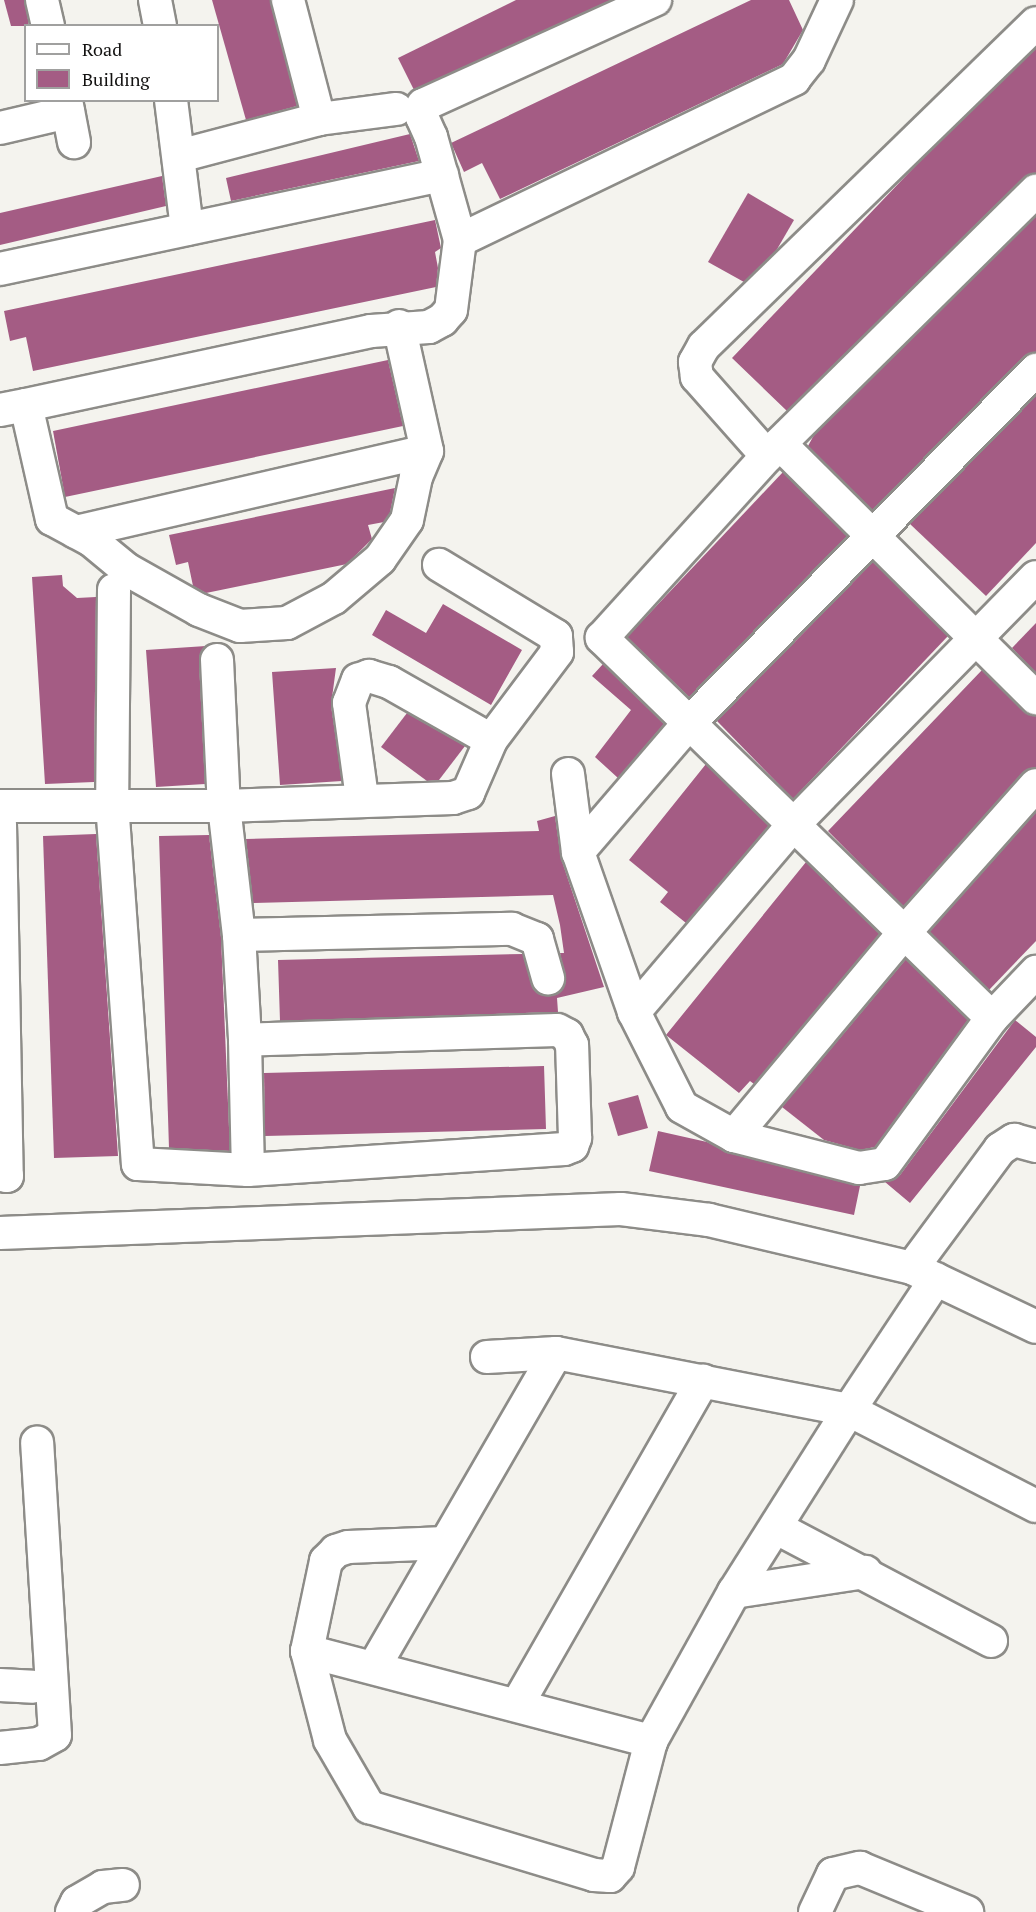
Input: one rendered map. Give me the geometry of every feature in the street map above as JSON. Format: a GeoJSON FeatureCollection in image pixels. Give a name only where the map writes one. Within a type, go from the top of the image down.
{"type":"FeatureCollection","features":[{"type":"Feature","properties":{"kind":"street"},"geometry":{"type":"LineString","coordinates":[[42,0],[48,24]]}},
{"type":"Feature","properties":{"kind":"street"},"geometry":{"type":"LineString","coordinates":[[155,0],[160,24]]}},
{"type":"Feature","properties":{"kind":"street"},"geometry":{"type":"LineString","coordinates":[[288,0],[319,119]]}},
{"type":"Feature","properties":{"kind":"street"},"geometry":{"type":"LineString","coordinates":[[399,326],[427,451],[416,477],[407,520],[380,559],[334,598],[287,622],[229,623],[126,569],[76,532],[52,519],[13,408],[399,326],[429,327],[451,310],[460,240],[442,175],[422,117],[423,105],[656,0]]}},
{"type":"Feature","properties":{"kind":"street"},"geometry":{"type":"LineString","coordinates":[[460,240],[794,79],[809,60],[837,0]]}},
{"type":"Feature","properties":{"kind":"street"},"geometry":{"type":"LineString","coordinates":[[1034,30],[704,346],[695,362],[697,377],[774,450],[876,536],[1036,698]]}},
{"type":"Feature","properties":{"kind":"street"},"geometry":{"type":"LineString","coordinates":[[171,102],[187,230]]}},
{"type":"Feature","properties":{"kind":"street"},"geometry":{"type":"LineString","coordinates":[[179,156],[319,119],[396,109]]}},
{"type":"Feature","properties":{"kind":"street"},"geometry":{"type":"LineString","coordinates":[[0,128],[69,118]]}},
{"type":"Feature","properties":{"kind":"street"},"geometry":{"type":"LineString","coordinates":[[0,269],[442,175]]}},
{"type":"Feature","properties":{"kind":"street"},"geometry":{"type":"LineString","coordinates":[[992,1018],[795,823],[602,638],[774,450],[1036,191]]}},
{"type":"Feature","properties":{"kind":"street"},"geometry":{"type":"LineString","coordinates":[[578,852],[690,722],[876,536],[1036,370]]}},
{"type":"Feature","properties":{"kind":"street"},"geometry":{"type":"LineString","coordinates":[[76,532],[427,451]]}},
{"type":"Feature","properties":{"kind":"street"},"geometry":{"type":"LineString","coordinates":[[0,806],[112,803],[224,806],[362,798],[453,798],[468,793],[491,740],[557,652],[556,636],[439,565]]}},
{"type":"Feature","properties":{"kind":"street"},"geometry":{"type":"LineString","coordinates":[[634,1012],[795,823],[1036,577]]}},
{"type":"Feature","properties":{"kind":"street"},"geometry":{"type":"LineString","coordinates":[[114,590],[112,803],[138,1164],[248,1170],[564,1149],[572,1146],[577,1131],[572,1045],[567,1035],[557,1030],[245,1040]]}},
{"type":"Feature","properties":{"kind":"street"},"geometry":{"type":"LineString","coordinates":[[218,660],[224,806],[239,935],[245,1040],[248,1170]]}},
{"type":"Feature","properties":{"kind":"street"},"geometry":{"type":"LineString","coordinates":[[362,798],[349,703],[358,680],[369,676],[390,682],[491,740]]}},
{"type":"Feature","properties":{"kind":"street"},"geometry":{"type":"LineString","coordinates":[[568,774],[578,852],[634,1012],[682,1107],[734,1136],[858,1168],[885,1164],[992,1018],[1036,972]]}},
{"type":"Feature","properties":{"kind":"street"},"geometry":{"type":"LineString","coordinates":[[734,1136],[904,933],[1036,785]]}},
{"type":"Feature","properties":{"kind":"street"},"geometry":{"type":"LineString","coordinates":[[0,824],[7,1176],[0,1175]]}},
{"type":"Feature","properties":{"kind":"street"},"geometry":{"type":"LineString","coordinates":[[239,935],[523,930],[537,939],[548,978]]}},
{"type":"Feature","properties":{"kind":"street"},"geometry":{"type":"LineString","coordinates":[[445,1543],[348,1547],[336,1551],[326,1561],[307,1651],[330,1740],[369,1807],[594,1875],[610,1876],[618,1867],[651,1741],[734,1592],[777,1528],[849,1410],[924,1274],[1000,1149],[1014,1140],[1036,1146]]}},
{"type":"Feature","properties":{"kind":"street"},"geometry":{"type":"LineString","coordinates":[[0,1233],[621,1209],[709,1220],[924,1274],[1036,1327]]}},
{"type":"Feature","properties":{"kind":"street"},"geometry":{"type":"LineString","coordinates":[[487,1357],[556,1353],[849,1410],[1036,1506]]}},
{"type":"Feature","properties":{"kind":"street"},"geometry":{"type":"LineString","coordinates":[[374,1667],[556,1353]]}},
{"type":"Feature","properties":{"kind":"street"},"geometry":{"type":"LineString","coordinates":[[517,1704],[703,1380]]}},
{"type":"Feature","properties":{"kind":"street"},"geometry":{"type":"LineString","coordinates":[[0,1748],[39,1744],[55,1735],[37,1443]]}},
{"type":"Feature","properties":{"kind":"street"},"geometry":{"type":"LineString","coordinates":[[777,1528],[866,1572],[991,1641]]}},
{"type":"Feature","properties":{"kind":"street"},"geometry":{"type":"LineString","coordinates":[[734,1592],[866,1572]]}},
{"type":"Feature","properties":{"kind":"street"},"geometry":{"type":"LineString","coordinates":[[307,1651],[517,1704],[651,1741]]}},
{"type":"Feature","properties":{"kind":"street"},"geometry":{"type":"LineString","coordinates":[[0,1685],[33,1687]]}},
{"type":"Feature","properties":{"kind":"street"},"geometry":{"type":"LineString","coordinates":[[815,1912],[833,1874],[849,1868],[877,1872],[928,1905],[967,1912]]}},
{"type":"Feature","properties":{"kind":"street"},"geometry":{"type":"LineString","coordinates":[[72,1912],[77,1902],[94,1892],[123,1885]]}},
{"type":"Feature","properties":{"kind":"building"},"geometry":{"type":"Polygon","coordinates":[[[4,0],[25,0],[29,24],[11,26],[4,0]]]}},
{"type":"Feature","properties":{"kind":"building"},"geometry":{"type":"Polygon","coordinates":[[[212,0],[271,0],[297,106],[246,120],[212,0]]]}},
{"type":"Feature","properties":{"kind":"building"},"geometry":{"type":"Polygon","coordinates":[[[516,0],[611,0],[414,90],[398,58],[516,0]]]}},
{"type":"Feature","properties":{"kind":"building"},"geometry":{"type":"Polygon","coordinates":[[[751,0],[789,0],[803,30],[783,64],[500,199],[482,163],[464,172],[451,143],[751,0]]]}},
{"type":"Feature","properties":{"kind":"building"},"geometry":{"type":"Polygon","coordinates":[[[1036,48],[1036,174],[1023,178],[787,411],[732,358],[921,160],[1036,48]]]}},
{"type":"Feature","properties":{"kind":"building"},"geometry":{"type":"Polygon","coordinates":[[[410,134],[419,161],[231,201],[226,178],[410,134]]]}},
{"type":"Feature","properties":{"kind":"building"},"geometry":{"type":"Polygon","coordinates":[[[162,176],[166,206],[0,245],[0,213],[162,176]]]}},
{"type":"Feature","properties":{"kind":"building"},"geometry":{"type":"Polygon","coordinates":[[[748,193],[794,220],[776,251],[744,282],[708,262],[748,193]]]}},
{"type":"Feature","properties":{"kind":"building"},"geometry":{"type":"Polygon","coordinates":[[[1036,216],[1036,353],[1023,357],[873,511],[808,446],[814,435],[1036,216]]]}},
{"type":"Feature","properties":{"kind":"building"},"geometry":{"type":"Polygon","coordinates":[[[435,220],[441,248],[435,252],[438,268],[436,287],[33,371],[26,337],[10,341],[4,311],[435,220]]]}},
{"type":"Feature","properties":{"kind":"building"},"geometry":{"type":"Polygon","coordinates":[[[388,360],[403,426],[65,497],[53,431],[388,360]]]}},
{"type":"Feature","properties":{"kind":"building"},"geometry":{"type":"Polygon","coordinates":[[[1036,396],[1036,543],[986,596],[910,524],[1036,396]]]}},
{"type":"Feature","properties":{"kind":"building"},"geometry":{"type":"Polygon","coordinates":[[[783,472],[847,536],[689,697],[627,637],[783,472]]]}},
{"type":"Feature","properties":{"kind":"building"},"geometry":{"type":"Polygon","coordinates":[[[395,488],[390,513],[384,522],[368,525],[372,539],[347,564],[206,593],[193,586],[188,562],[176,565],[169,535],[395,488]]]}},
{"type":"Feature","properties":{"kind":"building"},"geometry":{"type":"Polygon","coordinates":[[[873,562],[948,636],[793,799],[717,721],[873,562]]]}},
{"type":"Feature","properties":{"kind":"building"},"geometry":{"type":"Polygon","coordinates":[[[62,575],[63,586],[77,598],[96,597],[94,782],[45,784],[32,577],[62,575]]]}},
{"type":"Feature","properties":{"kind":"building"},"geometry":{"type":"Polygon","coordinates":[[[443,604],[522,650],[491,705],[372,635],[386,610],[426,633],[443,604]]]}},
{"type":"Feature","properties":{"kind":"building"},"geometry":{"type":"Polygon","coordinates":[[[1036,623],[1036,673],[1012,648],[1036,623]]]}},
{"type":"Feature","properties":{"kind":"building"},"geometry":{"type":"Polygon","coordinates":[[[206,646],[199,661],[205,784],[156,787],[146,650],[206,646]]]}},
{"type":"Feature","properties":{"kind":"building"},"geometry":{"type":"Polygon","coordinates":[[[603,664],[664,724],[618,778],[595,757],[631,710],[592,676],[603,664]]]}},
{"type":"Feature","properties":{"kind":"building"},"geometry":{"type":"Polygon","coordinates":[[[336,668],[331,705],[342,781],[280,785],[272,672],[336,668]]]}},
{"type":"Feature","properties":{"kind":"building"},"geometry":{"type":"Polygon","coordinates":[[[982,670],[1023,711],[1036,715],[1036,768],[1023,773],[903,907],[828,831],[982,670]]]}},
{"type":"Feature","properties":{"kind":"building"},"geometry":{"type":"Polygon","coordinates":[[[407,713],[465,746],[439,780],[427,781],[381,747],[407,713]]]}},
{"type":"Feature","properties":{"kind":"building"},"geometry":{"type":"Polygon","coordinates":[[[706,764],[769,826],[686,923],[660,902],[668,892],[629,860],[706,764]]]}},
{"type":"Feature","properties":{"kind":"building"},"geometry":{"type":"Polygon","coordinates":[[[1036,812],[1036,941],[989,990],[929,932],[1036,812]]]}},
{"type":"Feature","properties":{"kind":"building"},"geometry":{"type":"Polygon","coordinates":[[[555,816],[561,858],[604,987],[557,998],[558,1012],[280,1021],[278,960],[523,954],[535,990],[553,995],[566,982],[560,953],[564,953],[560,925],[553,895],[253,903],[246,839],[539,831],[537,821],[555,816]]]}},
{"type":"Feature","properties":{"kind":"building"},"geometry":{"type":"Polygon","coordinates":[[[96,834],[118,1156],[54,1158],[43,836],[96,834]]]}},
{"type":"Feature","properties":{"kind":"building"},"geometry":{"type":"Polygon","coordinates":[[[209,835],[221,937],[230,1151],[169,1148],[159,836],[209,835]]]}},
{"type":"Feature","properties":{"kind":"building"},"geometry":{"type":"Polygon","coordinates":[[[806,862],[880,934],[754,1084],[750,1081],[739,1093],[666,1035],[806,862]]]}},
{"type":"Feature","properties":{"kind":"building"},"geometry":{"type":"Polygon","coordinates":[[[906,959],[968,1020],[875,1147],[860,1150],[824,1140],[782,1107],[906,959]]]}},
{"type":"Feature","properties":{"kind":"building"},"geometry":{"type":"Polygon","coordinates":[[[1015,1020],[1036,1037],[1036,1047],[910,1203],[885,1182],[900,1175],[1015,1020]]]}},
{"type":"Feature","properties":{"kind":"building"},"geometry":{"type":"Polygon","coordinates":[[[544,1066],[546,1129],[265,1136],[264,1073],[544,1066]]]}},
{"type":"Feature","properties":{"kind":"building"},"geometry":{"type":"Polygon","coordinates":[[[638,1095],[648,1128],[618,1136],[608,1103],[638,1095]]]}},
{"type":"Feature","properties":{"kind":"building"},"geometry":{"type":"Polygon","coordinates":[[[658,1131],[707,1142],[730,1153],[860,1186],[854,1215],[649,1171],[658,1131]]]}}]}
